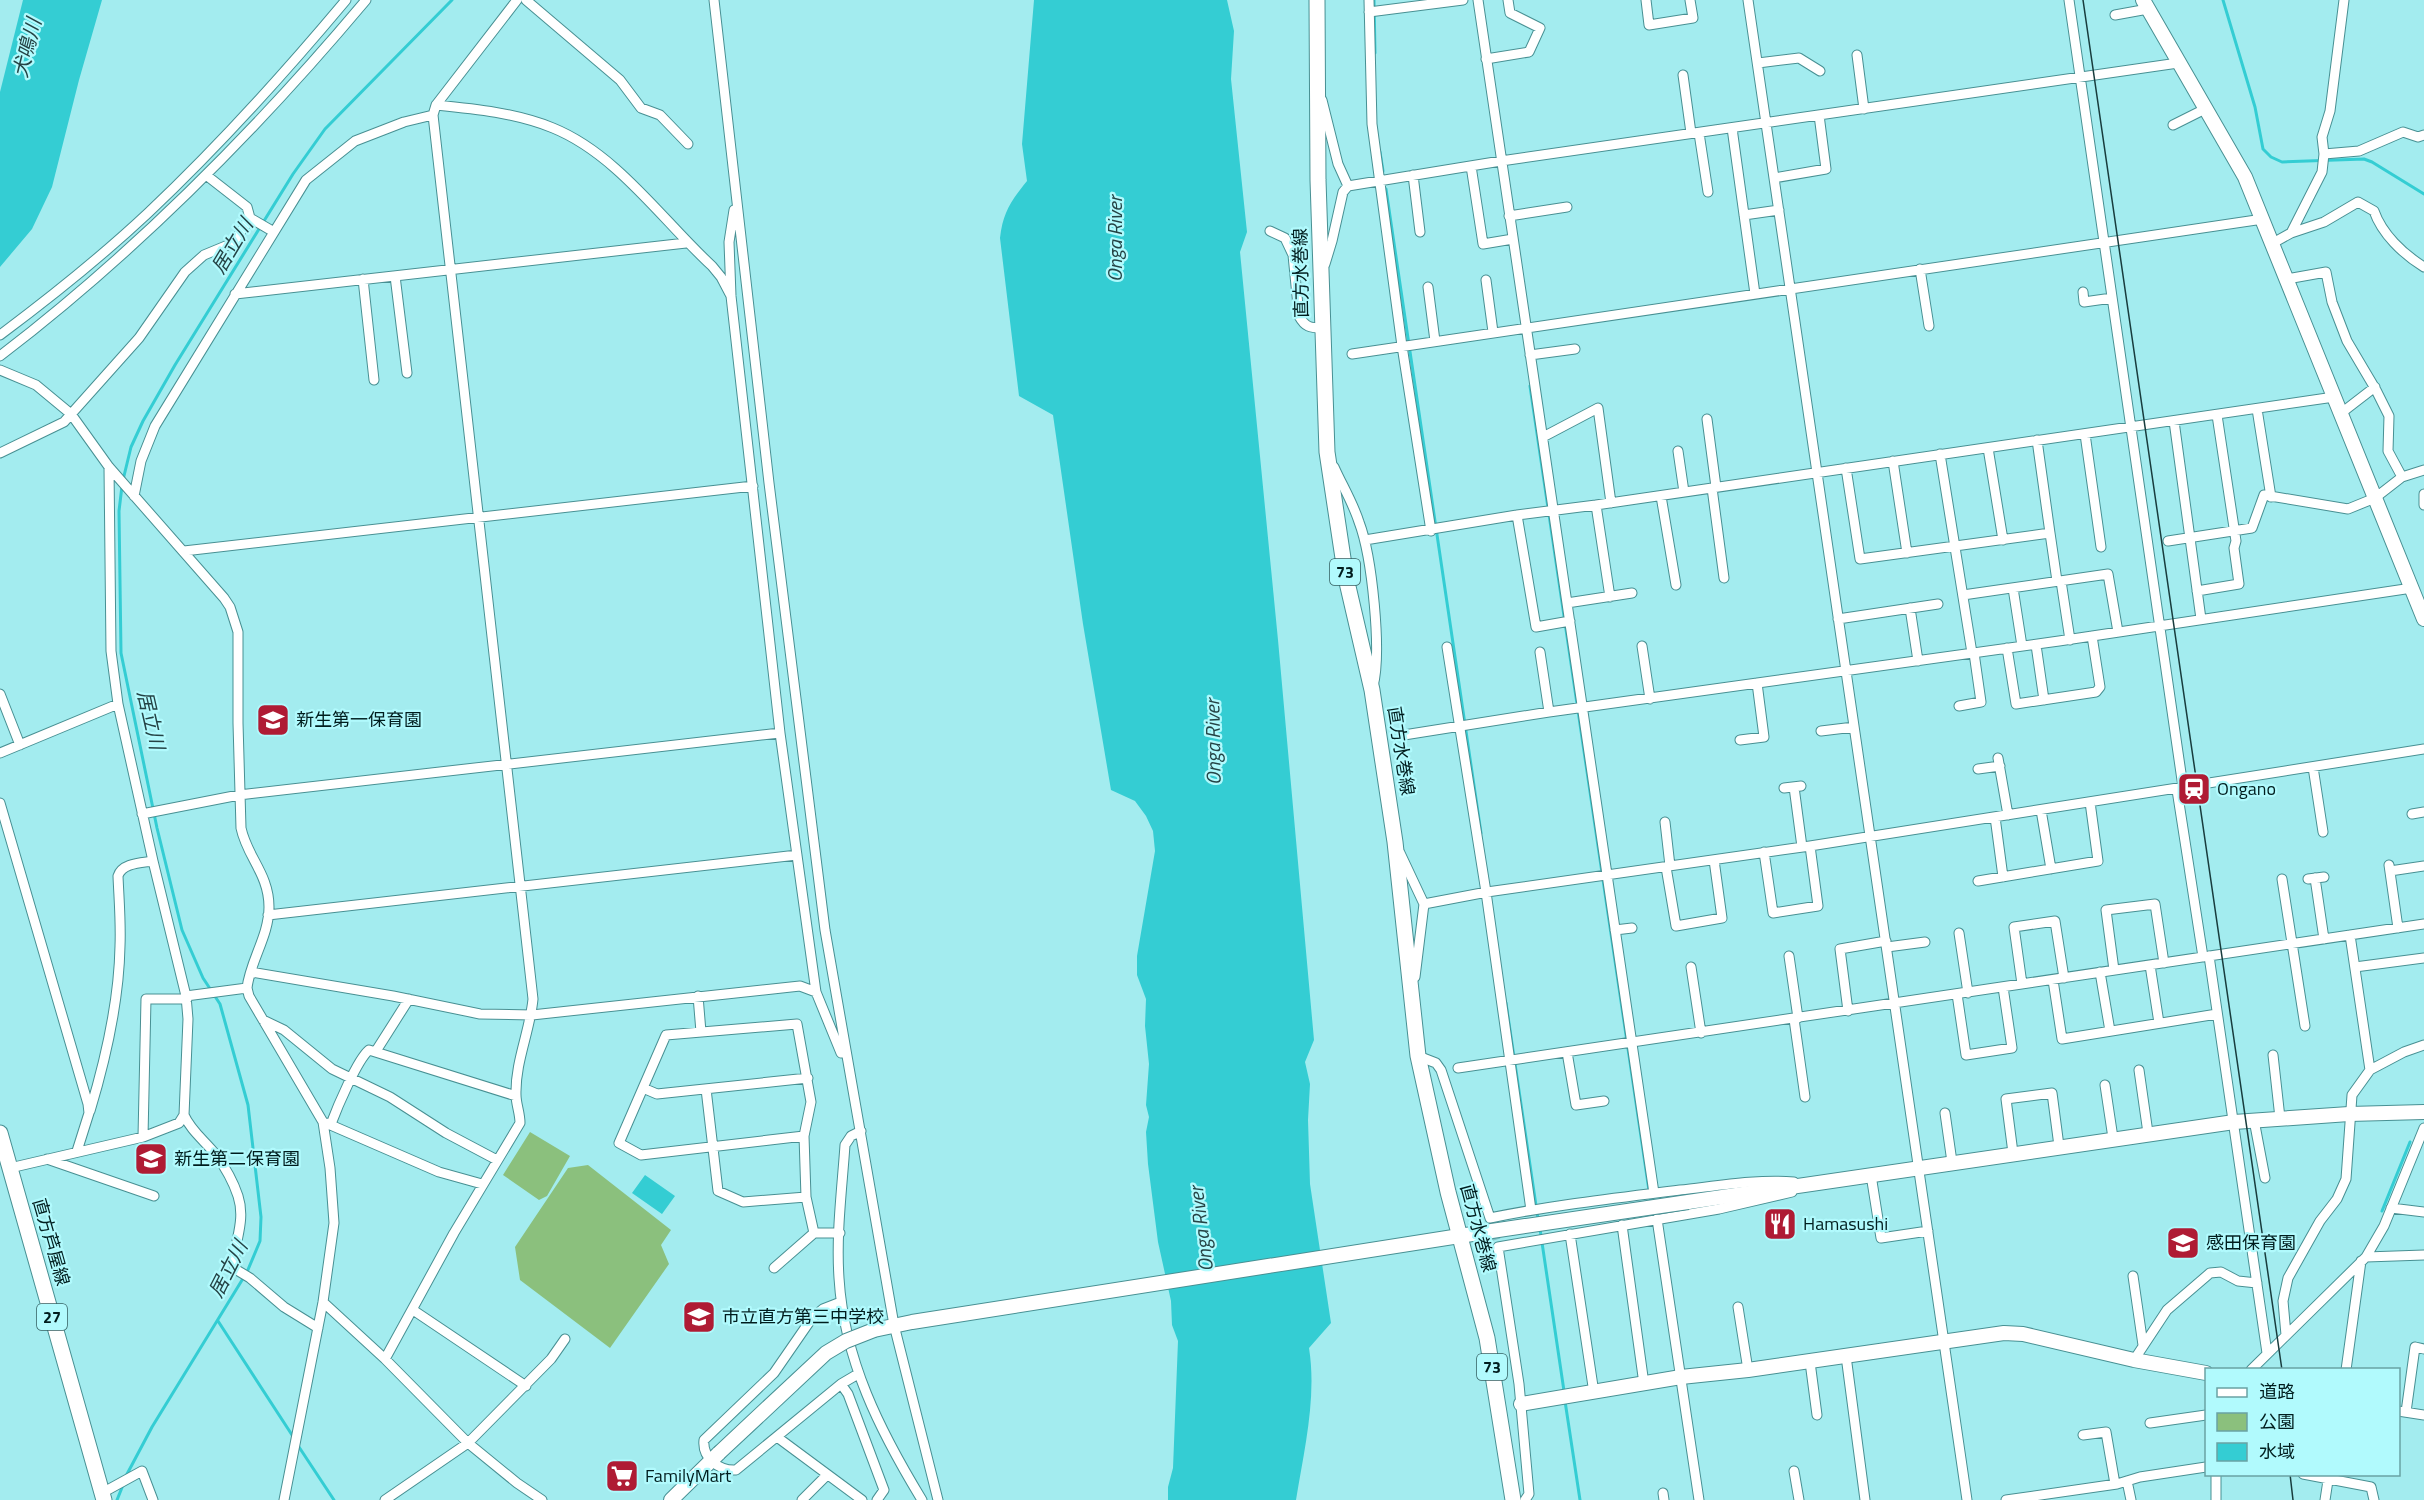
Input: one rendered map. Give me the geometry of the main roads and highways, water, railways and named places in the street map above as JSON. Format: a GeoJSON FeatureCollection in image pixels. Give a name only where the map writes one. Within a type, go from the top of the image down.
{"type":"FeatureCollection","features":[{"type":"Feature","properties":{"kind":"main road","name":"直方水巻線"},"geometry":{"type":"LineString","coordinates":[[1317,0],[1318,180],[1327,452],[1346,578],[1372,690],[1395,842],[1418,1056],[1443,1172],[1454,1237],[1487,1338],[1513,1500]]}},
{"type":"Feature","properties":{"kind":"main road","name":"直方芦屋線"},"geometry":{"type":"LineString","coordinates":[[0,1133],[105,1494]]}},
{"type":"Feature","properties":{"kind":"water","name":"犬鳴川"},"geometry":{"type":"Polygon","coordinates":[[[23,0],[102,0],[52,187],[32,229],[0,267],[0,92],[23,0]]]}},
{"type":"Feature","properties":{"kind":"water","name":"Onga River"},"geometry":{"type":"Polygon","coordinates":[[[1034,0],[1227,0],[1234,31],[1231,79],[1247,232],[1240,252],[1314,1040],[1305,1062],[1310,1084],[1308,1120],[1310,1184],[1331,1323],[1309,1348],[1311,1405],[1296,1500],[1168,1500],[1168,1487],[1173,1468],[1178,1341],[1172,1325],[1171,1301],[1158,1242],[1148,1164],[1146,1132],[1149,1117],[1146,1105],[1149,1064],[1145,1026],[1146,999],[1137,975],[1137,956],[1155,851],[1153,831],[1135,801],[1111,790],[1083,624],[1053,415],[1019,396],[1000,238],[1003,221],[1009,207],[1027,181],[1022,144],[1034,0]]]}},
{"type":"Feature","properties":{"kind":"water"},"geometry":{"type":"Polygon","coordinates":[[[645,1175],[675,1196],[662,1214],[632,1193],[645,1175]]]}},
{"type":"Feature","properties":{"kind":"waterway","name":"居立川"},"geometry":{"type":"LineString","coordinates":[[123,480],[131,447],[143,421],[293,174],[325,129],[452,0]]}},
{"type":"Feature","properties":{"kind":"waterway"},"geometry":{"type":"LineString","coordinates":[[1374,0],[1375,53]]}},
{"type":"Feature","properties":{"kind":"waterway"},"geometry":{"type":"LineString","coordinates":[[2223,0],[2255,107],[2263,149],[2271,157],[2282,162],[2364,159],[2424,194]]}},
{"type":"Feature","properties":{"kind":"waterway"},"geometry":{"type":"LineString","coordinates":[[1380,152],[1383,171]]}},
{"type":"Feature","properties":{"kind":"waterway"},"geometry":{"type":"LineString","coordinates":[[1386,189],[1481,833]]}},
{"type":"Feature","properties":{"kind":"waterway"},"geometry":{"type":"LineString","coordinates":[[1530,386],[1651,1204]]}},
{"type":"Feature","properties":{"kind":"waterway","name":"居立川"},"geometry":{"type":"LineString","coordinates":[[122,486],[119,511],[121,653],[157,828],[182,930],[203,978],[220,1004],[248,1105],[261,1217],[260,1241],[247,1272],[152,1427],[126,1476]]}},
{"type":"Feature","properties":{"kind":"waterway"},"geometry":{"type":"LineString","coordinates":[[1506,1003],[1538,1219]]}},
{"type":"Feature","properties":{"kind":"waterway"},"geometry":{"type":"LineString","coordinates":[[2382,1211],[2410,1142]]}},
{"type":"Feature","properties":{"kind":"waterway"},"geometry":{"type":"LineString","coordinates":[[1540,1229],[1564,1391]]}},
{"type":"Feature","properties":{"kind":"waterway"},"geometry":{"type":"LineString","coordinates":[[218,1321],[294,1438]]}},
{"type":"Feature","properties":{"kind":"waterway"},"geometry":{"type":"LineString","coordinates":[[1565,1401],[1580,1500]]}},
{"type":"Feature","properties":{"kind":"waterway"},"geometry":{"type":"LineString","coordinates":[[297,1444],[334,1500]]}},
{"type":"Feature","properties":{"kind":"waterway","name":"居立川"},"geometry":{"type":"LineString","coordinates":[[117,1500],[123,1485]]}},
{"type":"Feature","properties":{"kind":"tunnel"},"geometry":{"type":"LineString","coordinates":[[1490,1218],[1498,1247]]}},
{"type":"Feature","properties":{"kind":"tram line"},"geometry":{"type":"LineString","coordinates":[[2083,0],[2282,1368]]}},
{"type":"Feature","properties":{"kind":"tram line"},"geometry":{"type":"LineString","coordinates":[[2290,1476],[2293,1500]]}},
{"type":"Feature","properties":{"kind":"place","name":"新生第一保育園"},"geometry":{"type":"Point","coordinates":[273,720]}},
{"type":"Feature","properties":{"kind":"place","name":"Ongano"},"geometry":{"type":"Point","coordinates":[2194,789]}},
{"type":"Feature","properties":{"kind":"place","name":"新生第二保育園"},"geometry":{"type":"Point","coordinates":[151,1159]}},
{"type":"Feature","properties":{"kind":"place","name":"Hamasushi"},"geometry":{"type":"Point","coordinates":[1780,1224]}},
{"type":"Feature","properties":{"kind":"place","name":"感田保育園"},"geometry":{"type":"Point","coordinates":[2183,1243]}},
{"type":"Feature","properties":{"kind":"place","name":"市立直方第三中学校"},"geometry":{"type":"Point","coordinates":[699,1317]}},
{"type":"Feature","properties":{"kind":"place","name":"FamilyMart"},"geometry":{"type":"Point","coordinates":[622,1476]}}]}
